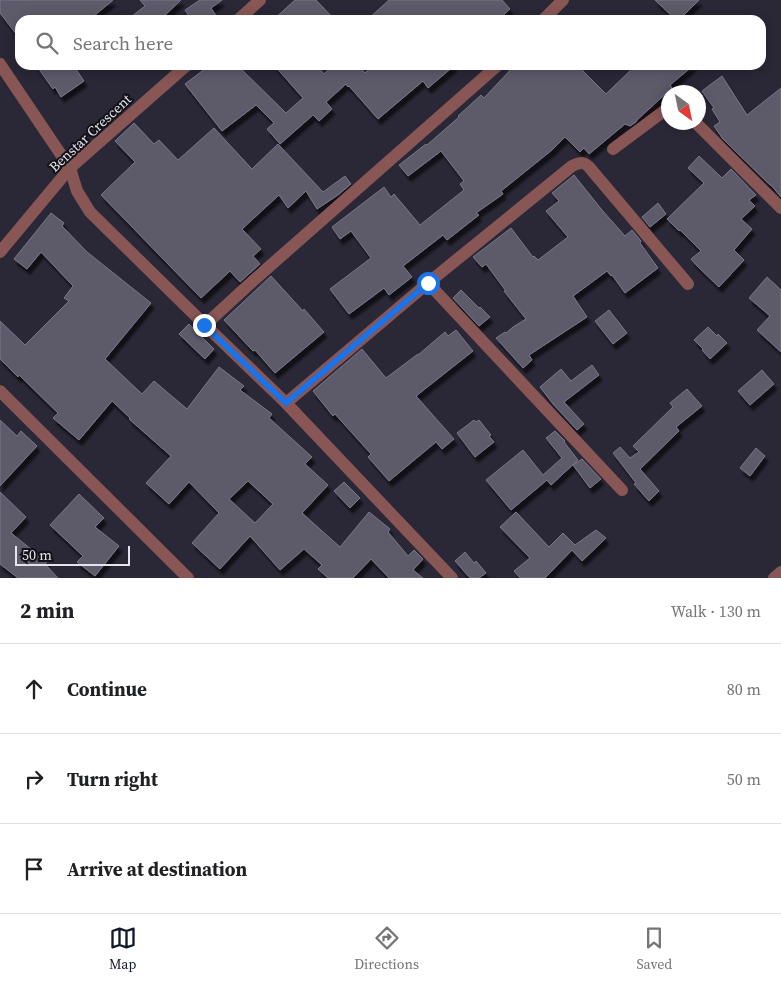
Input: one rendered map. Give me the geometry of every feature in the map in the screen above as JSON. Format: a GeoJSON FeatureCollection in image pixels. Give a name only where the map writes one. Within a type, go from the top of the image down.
{"type":"FeatureCollection","features":[{"type":"Feature","properties":{"kind":"street"},"geometry":{"type":"LineString","coordinates":[[244,15],[260,0]]}},
{"type":"Feature","properties":{"kind":"street"},"geometry":{"type":"LineString","coordinates":[[548,15],[563,0]]}},
{"type":"Feature","properties":{"kind":"street"},"geometry":{"type":"LineString","coordinates":[[0,64],[70,168],[77,191],[90,212],[286,403],[452,578]]}},
{"type":"Feature","properties":{"kind":"street","name":"Benstar Crescent"},"geometry":{"type":"LineString","coordinates":[[0,252],[70,168],[181,70]]}},
{"type":"Feature","properties":{"kind":"street"},"geometry":{"type":"LineString","coordinates":[[204,325],[492,70]]}},
{"type":"Feature","properties":{"kind":"street"},"geometry":{"type":"LineString","coordinates":[[613,149],[661,113]]}},
{"type":"Feature","properties":{"kind":"street"},"geometry":{"type":"LineString","coordinates":[[703,130],[781,208]]}},
{"type":"Feature","properties":{"kind":"street"},"geometry":{"type":"LineString","coordinates":[[286,403],[428,283],[572,166],[579,163],[589,167],[688,284]]}},
{"type":"Feature","properties":{"kind":"street"},"geometry":{"type":"LineString","coordinates":[[428,283],[622,490]]}},
{"type":"Feature","properties":{"kind":"street"},"geometry":{"type":"LineString","coordinates":[[0,391],[188,578]]}},
{"type":"Feature","properties":{"kind":"street"},"geometry":{"type":"LineString","coordinates":[[774,578],[781,572]]}},
{"type":"Feature","properties":{"kind":"building"},"geometry":{"type":"Polygon","coordinates":[[[0,0],[113,0],[95,15],[15,15],[15,32],[0,13],[0,0]]]}},
{"type":"Feature","properties":{"kind":"building"},"geometry":{"type":"Polygon","coordinates":[[[140,0],[181,0],[165,15],[133,15],[145,6],[140,0]]]}},
{"type":"Feature","properties":{"kind":"building"},"geometry":{"type":"Polygon","coordinates":[[[200,0],[222,0],[211,8],[216,15],[188,15],[185,10],[200,0]]]}},
{"type":"Feature","properties":{"kind":"building"},"geometry":{"type":"Polygon","coordinates":[[[295,0],[316,0],[330,15],[278,15],[295,0]]]}},
{"type":"Feature","properties":{"kind":"building"},"geometry":{"type":"Polygon","coordinates":[[[389,0],[502,0],[510,9],[503,15],[372,15],[389,0]]]}},
{"type":"Feature","properties":{"kind":"building"},"geometry":{"type":"Polygon","coordinates":[[[655,0],[699,0],[684,15],[671,15],[655,0]]]}},
{"type":"Feature","properties":{"kind":"building"},"geometry":{"type":"Polygon","coordinates":[[[40,70],[76,70],[84,81],[61,97],[55,87],[53,89],[40,70]]]}},
{"type":"Feature","properties":{"kind":"building"},"geometry":{"type":"Polygon","coordinates":[[[203,70],[242,70],[286,113],[303,98],[278,70],[320,70],[324,74],[328,70],[362,70],[365,73],[368,70],[449,70],[428,88],[423,81],[378,119],[346,84],[326,102],[332,109],[319,121],[313,115],[280,144],[267,129],[274,123],[256,105],[222,131],[185,84],[203,70]]]}},
{"type":"Feature","properties":{"kind":"building"},"geometry":{"type":"Polygon","coordinates":[[[510,70],[582,70],[606,94],[631,70],[688,70],[670,85],[661,85],[661,98],[636,122],[630,126],[625,124],[589,154],[584,148],[580,152],[565,137],[552,150],[501,191],[503,194],[476,213],[479,215],[447,240],[443,235],[403,266],[412,277],[389,295],[384,288],[349,314],[330,289],[371,258],[351,231],[340,239],[332,227],[384,187],[391,197],[394,194],[420,225],[464,190],[460,184],[464,181],[441,151],[408,176],[399,165],[427,145],[481,95],[484,98],[510,70]]]}},
{"type":"Feature","properties":{"kind":"building"},"geometry":{"type":"Polygon","coordinates":[[[722,76],[747,115],[781,88],[781,197],[723,139],[714,126],[720,122],[712,109],[714,108],[706,97],[706,88],[722,76]]]}},
{"type":"Feature","properties":{"kind":"building"},"geometry":{"type":"Polygon","coordinates":[[[134,123],[154,144],[159,140],[178,160],[214,128],[252,169],[278,144],[323,192],[345,176],[351,184],[317,209],[306,191],[288,208],[279,195],[242,229],[261,249],[253,256],[260,264],[240,282],[230,271],[201,298],[101,195],[135,162],[115,141],[134,123]]]}},
{"type":"Feature","properties":{"kind":"building"},"geometry":{"type":"Polygon","coordinates":[[[699,156],[722,178],[731,169],[756,195],[749,200],[755,206],[741,219],[752,229],[734,250],[744,260],[719,287],[691,259],[701,251],[667,219],[704,183],[688,168],[699,156]]]}},
{"type":"Feature","properties":{"kind":"building"},"geometry":{"type":"Polygon","coordinates":[[[574,175],[625,236],[632,230],[658,268],[625,293],[607,271],[573,296],[587,317],[529,355],[532,360],[523,368],[496,338],[526,319],[486,264],[482,267],[473,257],[511,228],[533,257],[538,260],[568,237],[546,211],[559,201],[552,193],[574,175]]]}},
{"type":"Feature","properties":{"kind":"building"},"geometry":{"type":"Polygon","coordinates":[[[658,203],[666,214],[650,227],[642,217],[658,203]]]}},
{"type":"Feature","properties":{"kind":"building"},"geometry":{"type":"Polygon","coordinates":[[[51,213],[64,223],[62,226],[87,252],[151,303],[105,359],[142,394],[154,381],[187,409],[219,367],[244,386],[240,390],[272,414],[269,418],[312,457],[305,464],[328,485],[302,513],[340,547],[369,512],[390,529],[388,532],[408,556],[414,550],[423,559],[413,570],[423,578],[389,578],[371,559],[353,578],[328,578],[318,569],[322,565],[304,549],[280,570],[250,536],[220,569],[192,543],[219,513],[189,482],[169,504],[146,483],[171,456],[129,419],[112,401],[79,440],[53,418],[58,413],[0,359],[0,321],[25,345],[69,301],[64,298],[73,286],[41,252],[27,269],[14,259],[51,213]],[[248,481],[229,499],[255,523],[273,504],[248,481]]]}},
{"type":"Feature","properties":{"kind":"building"},"geometry":{"type":"Polygon","coordinates":[[[271,276],[324,332],[275,373],[255,350],[253,351],[224,320],[271,276]]]}},
{"type":"Feature","properties":{"kind":"building"},"geometry":{"type":"Polygon","coordinates":[[[767,277],[781,290],[781,352],[757,330],[770,316],[749,298],[767,277]]]}},
{"type":"Feature","properties":{"kind":"building"},"geometry":{"type":"Polygon","coordinates":[[[461,290],[490,317],[479,326],[453,298],[461,290]]]}},
{"type":"Feature","properties":{"kind":"building"},"geometry":{"type":"Polygon","coordinates":[[[609,310],[627,333],[613,344],[595,321],[609,310]]]}},
{"type":"Feature","properties":{"kind":"building"},"geometry":{"type":"Polygon","coordinates":[[[189,324],[214,349],[205,359],[179,334],[189,324]]]}},
{"type":"Feature","properties":{"kind":"building"},"geometry":{"type":"Polygon","coordinates":[[[708,327],[727,343],[710,359],[694,340],[708,327]]]}},
{"type":"Feature","properties":{"kind":"building"},"geometry":{"type":"Polygon","coordinates":[[[456,330],[473,351],[416,396],[454,439],[442,449],[436,442],[389,481],[368,457],[371,454],[335,414],[333,416],[313,391],[362,349],[386,378],[418,355],[445,332],[448,336],[456,330]]]}},
{"type":"Feature","properties":{"kind":"building"},"geometry":{"type":"Polygon","coordinates":[[[592,365],[599,375],[564,402],[584,424],[577,430],[540,387],[561,369],[571,381],[592,365]]]}},
{"type":"Feature","properties":{"kind":"building"},"geometry":{"type":"Polygon","coordinates":[[[762,370],[774,384],[750,405],[738,391],[762,370]]]}},
{"type":"Feature","properties":{"kind":"building"},"geometry":{"type":"Polygon","coordinates":[[[687,389],[702,406],[676,427],[679,431],[640,469],[659,491],[649,501],[634,484],[636,483],[613,453],[620,447],[630,458],[639,452],[633,446],[673,407],[670,403],[687,389]]]}},
{"type":"Feature","properties":{"kind":"building"},"geometry":{"type":"Polygon","coordinates":[[[0,420],[17,436],[21,431],[37,446],[0,486],[0,420]]]}},
{"type":"Feature","properties":{"kind":"building"},"geometry":{"type":"Polygon","coordinates":[[[474,420],[476,422],[479,420],[494,442],[475,457],[457,433],[474,420]]]}},
{"type":"Feature","properties":{"kind":"building"},"geometry":{"type":"Polygon","coordinates":[[[555,431],[565,441],[578,460],[551,485],[547,480],[511,510],[486,480],[523,450],[543,475],[562,458],[546,438],[555,431]]]}},
{"type":"Feature","properties":{"kind":"building"},"geometry":{"type":"Polygon","coordinates":[[[756,448],[765,456],[750,476],[740,468],[756,448]]]}},
{"type":"Feature","properties":{"kind":"building"},"geometry":{"type":"Polygon","coordinates":[[[582,459],[601,479],[590,488],[573,465],[582,459]]]}},
{"type":"Feature","properties":{"kind":"building"},"geometry":{"type":"Polygon","coordinates":[[[344,482],[360,498],[350,508],[334,491],[344,482]]]}},
{"type":"Feature","properties":{"kind":"building"},"geometry":{"type":"Polygon","coordinates":[[[0,492],[26,517],[11,533],[47,562],[45,564],[58,578],[18,578],[0,564],[0,492]]]}},
{"type":"Feature","properties":{"kind":"building"},"geometry":{"type":"Polygon","coordinates":[[[79,494],[104,518],[95,527],[119,546],[95,576],[77,562],[83,556],[50,525],[79,494]]]}},
{"type":"Feature","properties":{"kind":"building"},"geometry":{"type":"Polygon","coordinates":[[[516,512],[549,547],[563,533],[575,545],[596,530],[606,538],[582,561],[572,550],[545,578],[520,578],[514,571],[530,558],[500,527],[516,512]]]}},
{"type":"Feature","properties":{"kind":"building"},"geometry":{"type":"Polygon","coordinates":[[[465,552],[486,573],[479,578],[470,578],[455,561],[465,552]]]}},
{"type":"Feature","properties":{"kind":"route"},"geometry":{"type":"LineString","coordinates":[[204,325],[286,403],[428,283]]}}]}
